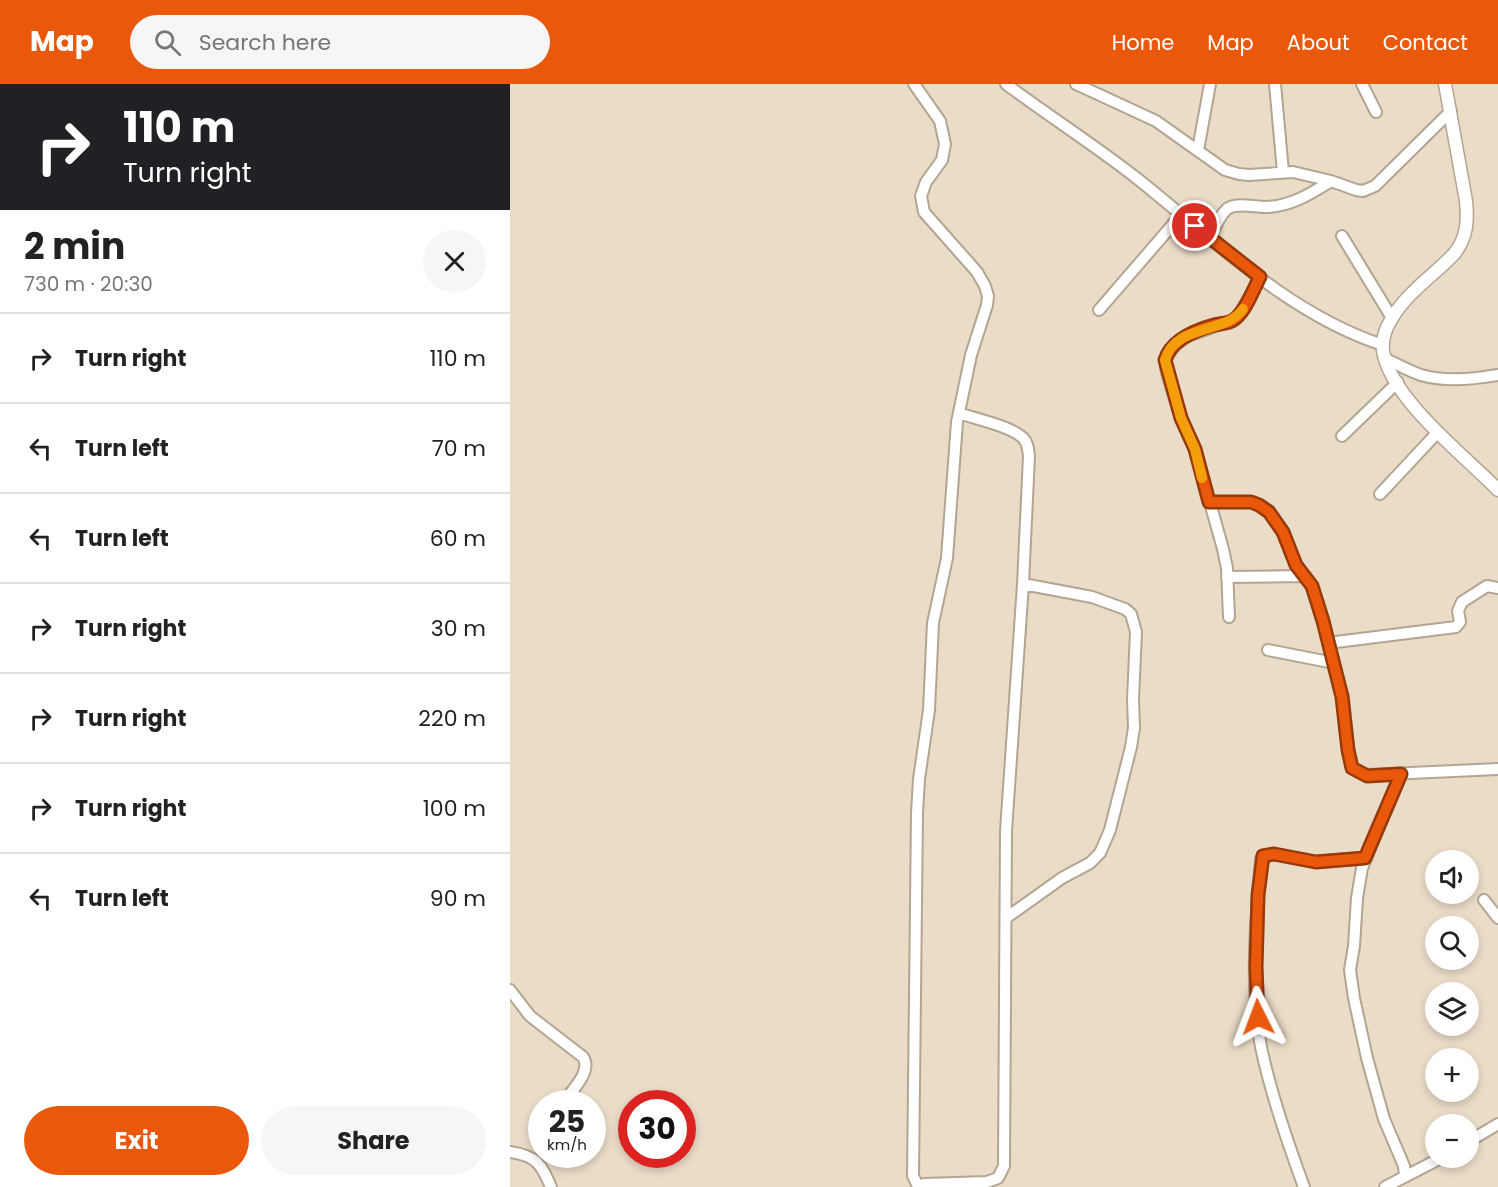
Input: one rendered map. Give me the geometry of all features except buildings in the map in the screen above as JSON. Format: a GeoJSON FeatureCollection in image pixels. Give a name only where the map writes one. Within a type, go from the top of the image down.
{"type":"FeatureCollection","features":[{"type":"Feature","properties":{"kind":"street"},"geometry":{"type":"LineString","coordinates":[[915,84],[940,121],[945,144],[942,160],[923,189],[920,201],[924,212],[977,272],[988,296],[971,356],[959,413],[947,558],[933,623],[929,710],[919,779],[913,1176],[918,1186],[987,1182],[998,1178],[1003,1171],[1006,831],[1023,584],[1028,446],[1022,436],[1015,432],[959,413]]}},
{"type":"Feature","properties":{"kind":"street"},"geometry":{"type":"LineString","coordinates":[[1006,84],[1114,160],[1260,277],[1340,327],[1383,345]]}},
{"type":"Feature","properties":{"kind":"street"},"geometry":{"type":"LineString","coordinates":[[1076,84],[1156,122],[1213,163],[1239,174],[1293,172],[1356,190],[1375,186],[1451,111]]}},
{"type":"Feature","properties":{"kind":"street"},"geometry":{"type":"LineString","coordinates":[[1198,150],[1210,84]]}},
{"type":"Feature","properties":{"kind":"street"},"geometry":{"type":"LineString","coordinates":[[1275,84],[1284,172]]}},
{"type":"Feature","properties":{"kind":"street"},"geometry":{"type":"LineString","coordinates":[[1362,84],[1376,112]]}},
{"type":"Feature","properties":{"kind":"street"},"geometry":{"type":"LineString","coordinates":[[1445,84],[1466,201],[1466,234],[1461,246],[1454,254],[1392,318],[1383,338],[1383,345],[1386,359],[1410,401],[1438,432],[1498,490]]}},
{"type":"Feature","properties":{"kind":"street"},"geometry":{"type":"LineString","coordinates":[[1210,238],[1224,213],[1232,207],[1269,207],[1287,204],[1304,198],[1331,181]]}},
{"type":"Feature","properties":{"kind":"street"},"geometry":{"type":"LineString","coordinates":[[1099,310],[1181,215]]}},
{"type":"Feature","properties":{"kind":"street"},"geometry":{"type":"LineString","coordinates":[[1342,236],[1392,318]]}},
{"type":"Feature","properties":{"kind":"street"},"geometry":{"type":"LineString","coordinates":[[1229,617],[1223,549],[1195,449],[1181,418],[1165,360],[1169,351],[1180,340],[1207,327],[1236,319],[1260,277]]}},
{"type":"Feature","properties":{"kind":"street"},"geometry":{"type":"LineString","coordinates":[[1386,359],[1423,376],[1436,378],[1482,378],[1498,375]]}},
{"type":"Feature","properties":{"kind":"street"},"geometry":{"type":"LineString","coordinates":[[1342,436],[1398,382]]}},
{"type":"Feature","properties":{"kind":"street"},"geometry":{"type":"LineString","coordinates":[[1380,495],[1438,432]]}},
{"type":"Feature","properties":{"kind":"street"},"geometry":{"type":"LineString","coordinates":[[1209,502],[1251,502],[1263,507],[1283,532],[1296,565],[1314,591],[1342,697],[1352,768],[1367,776],[1498,769]]}},
{"type":"Feature","properties":{"kind":"street"},"geometry":{"type":"LineString","coordinates":[[1227,577],[1305,576]]}},
{"type":"Feature","properties":{"kind":"street"},"geometry":{"type":"LineString","coordinates":[[1006,918],[1062,878],[1090,863],[1100,853],[1110,830],[1134,728],[1136,632],[1131,614],[1125,609],[1092,597],[1023,584]]}},
{"type":"Feature","properties":{"kind":"street"},"geometry":{"type":"LineString","coordinates":[[1328,643],[1456,627],[1460,622],[1458,611],[1461,602],[1487,586],[1498,588]]}},
{"type":"Feature","properties":{"kind":"street"},"geometry":{"type":"LineString","coordinates":[[1268,650],[1334,663]]}},
{"type":"Feature","properties":{"kind":"street"},"geometry":{"type":"LineString","coordinates":[[1401,774],[1365,858],[1357,898],[1350,975],[1366,1058],[1384,1119],[1404,1166],[1405,1176]]}},
{"type":"Feature","properties":{"kind":"street"},"geometry":{"type":"LineString","coordinates":[[1304,1187],[1289,1150],[1261,1045],[1256,967],[1261,859],[1268,854],[1316,862],[1365,858]]}},
{"type":"Feature","properties":{"kind":"street"},"geometry":{"type":"LineString","coordinates":[[1484,900],[1498,918]]}},
{"type":"Feature","properties":{"kind":"street"},"geometry":{"type":"LineString","coordinates":[[510,990],[530,1017],[583,1057],[586,1067],[572,1090]]}},
{"type":"Feature","properties":{"kind":"street"},"geometry":{"type":"LineString","coordinates":[[1479,1135],[1498,1124]]}},
{"type":"Feature","properties":{"kind":"street"},"geometry":{"type":"LineString","coordinates":[[510,1152],[528,1158]]}},
{"type":"Feature","properties":{"kind":"street"},"geometry":{"type":"LineString","coordinates":[[1385,1187],[1425,1166]]}},
{"type":"Feature","properties":{"kind":"street"},"geometry":{"type":"LineString","coordinates":[[543,1168],[551,1187]]}},
{"type":"Feature","properties":{"kind":"slow traffic"},"geometry":{"type":"LineString","coordinates":[[1202,478],[1195,449],[1181,418],[1165,360],[1169,351],[1180,340],[1207,327],[1232,321],[1243,309]]}},
{"type":"Feature","properties":{"kind":"route"},"geometry":{"type":"LineString","coordinates":[[1195,226],[1260,277],[1236,319],[1207,327],[1180,340],[1169,351],[1165,360],[1181,418],[1195,449],[1209,502],[1251,502],[1269,512],[1283,532],[1296,565],[1312,586],[1342,697],[1352,768],[1367,776],[1401,774],[1365,858],[1316,862],[1268,854],[1261,859],[1256,967],[1258,1017]]}}]}
